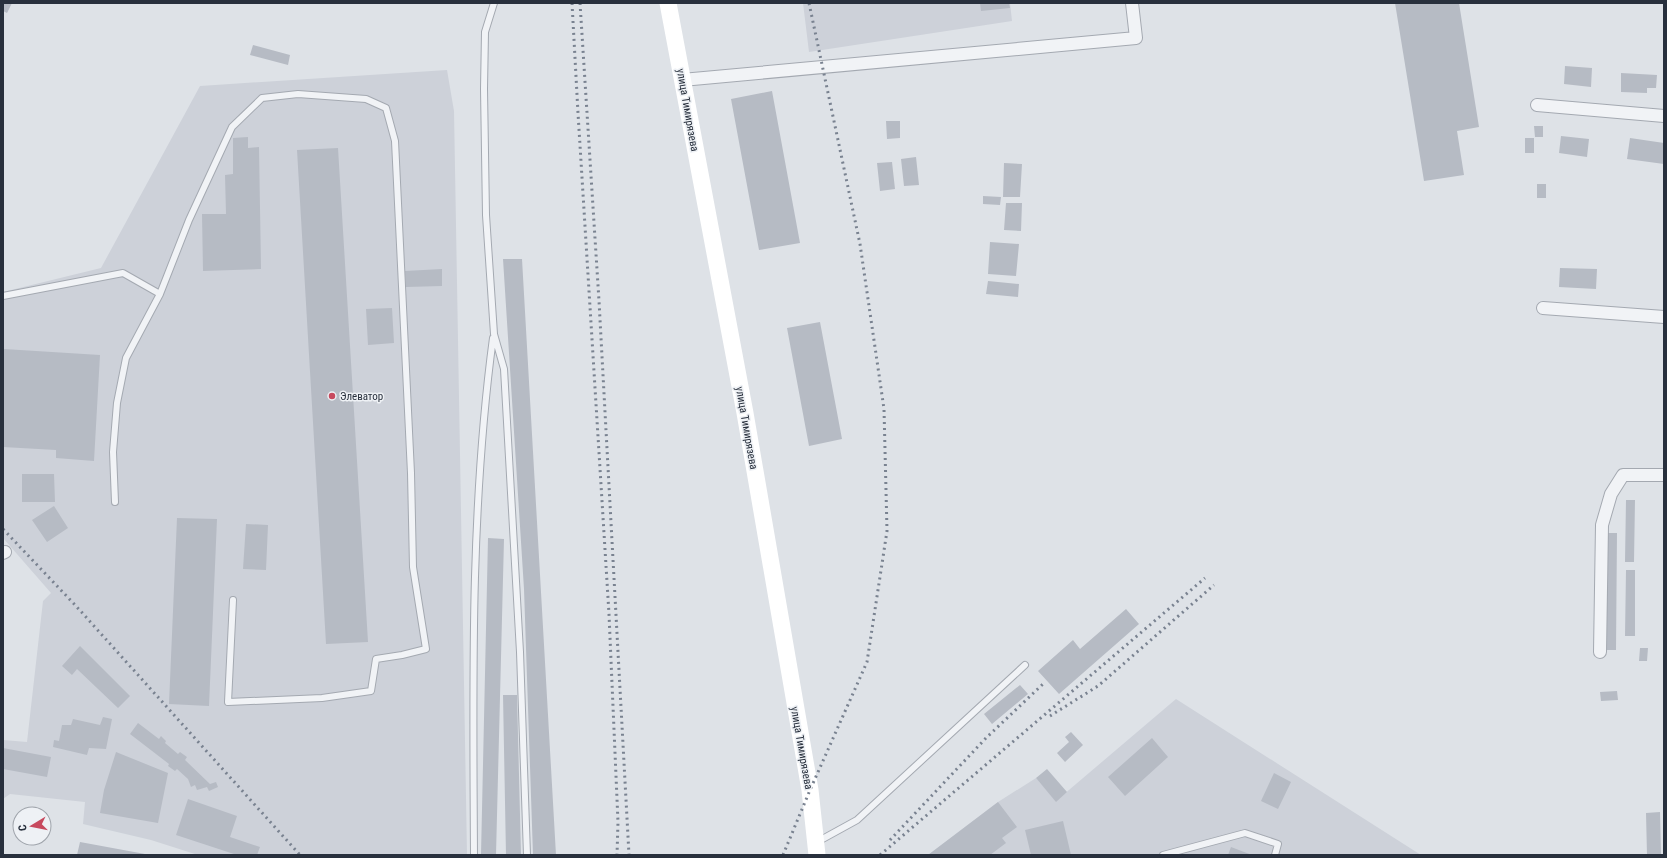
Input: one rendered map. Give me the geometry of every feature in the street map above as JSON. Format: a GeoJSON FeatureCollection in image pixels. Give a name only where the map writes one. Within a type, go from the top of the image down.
{"type":"FeatureCollection","features":[{"type":"Feature","properties":{"kind":"main road","name":"улица Тимирязева"},"geometry":{"type":"LineString","coordinates":[[668,3],[747,429],[810,790],[816,849]]}},
{"type":"Feature","properties":{"kind":"street"},"geometry":{"type":"LineString","coordinates":[[682,80],[1136,38],[1132,3]]}},
{"type":"Feature","properties":{"kind":"street"},"geometry":{"type":"LineString","coordinates":[[1537,105],[1664,116]]}},
{"type":"Feature","properties":{"kind":"street"},"geometry":{"type":"LineString","coordinates":[[1543,308],[1664,317]]}},
{"type":"Feature","properties":{"kind":"street"},"geometry":{"type":"LineString","coordinates":[[1600,652],[1602,525],[1612,494],[1623,475],[1664,475]]}},
{"type":"Feature","properties":{"kind":"lane"},"geometry":{"type":"LineString","coordinates":[[474,855],[473,690],[478,489],[485,398],[494,334],[486,215],[484,88],[485,32],[494,3]]}},
{"type":"Feature","properties":{"kind":"lane"},"geometry":{"type":"LineString","coordinates":[[115,502],[113,452],[117,402],[126,358],[160,294],[189,220],[232,127],[262,98],[298,94],[366,99],[386,108],[394,141],[411,474],[413,567],[426,649],[376,659],[371,691],[322,698],[228,702],[233,600]]}},
{"type":"Feature","properties":{"kind":"lane"},"geometry":{"type":"LineString","coordinates":[[3,296],[123,274],[160,294]]}},
{"type":"Feature","properties":{"kind":"lane"},"geometry":{"type":"LineString","coordinates":[[494,334],[504,369],[520,652],[527,855]]}},
{"type":"Feature","properties":{"kind":"lane"},"geometry":{"type":"LineString","coordinates":[[816,849],[857,820],[1025,665]]}},
{"type":"Feature","properties":{"kind":"lane"},"geometry":{"type":"LineString","coordinates":[[1163,855],[1245,833],[1278,844],[1275,855]]}},
{"type":"Feature","properties":{"kind":"shaded area"},"geometry":{"type":"Polygon","coordinates":[[[803,3],[1010,3],[1012,21],[809,52],[803,3]]]}},
{"type":"Feature","properties":{"kind":"shaded area"},"geometry":{"type":"Polygon","coordinates":[[[447,70],[454,111],[467,855],[198,855],[151,840],[83,824],[85,802],[10,794],[3,799],[3,740],[27,742],[43,601],[51,593],[3,538],[3,292],[101,268],[200,86],[447,70]]]}},
{"type":"Feature","properties":{"kind":"shaded area"},"geometry":{"type":"Polygon","coordinates":[[[1176,699],[1421,855],[928,855],[998,802],[1036,778],[1056,801],[1176,699]]]}},
{"type":"Feature","properties":{"kind":"building"},"geometry":{"type":"Polygon","coordinates":[[[3,3],[12,3],[7,13],[3,11],[3,3]]]}},
{"type":"Feature","properties":{"kind":"building"},"geometry":{"type":"Polygon","coordinates":[[[980,3],[1009,3],[1010,8],[981,11],[980,3]]]}},
{"type":"Feature","properties":{"kind":"building"},"geometry":{"type":"Polygon","coordinates":[[[1395,3],[1459,3],[1479,127],[1457,131],[1464,175],[1424,181],[1395,3]]]}},
{"type":"Feature","properties":{"kind":"building"},"geometry":{"type":"Polygon","coordinates":[[[253,45],[290,55],[288,65],[250,55],[253,45]]]}},
{"type":"Feature","properties":{"kind":"building"},"geometry":{"type":"Polygon","coordinates":[[[1565,66],[1592,68],[1591,87],[1564,84],[1565,66]]]}},
{"type":"Feature","properties":{"kind":"building"},"geometry":{"type":"Polygon","coordinates":[[[1621,73],[1657,75],[1656,88],[1647,88],[1647,93],[1621,92],[1621,73]]]}},
{"type":"Feature","properties":{"kind":"building"},"geometry":{"type":"Polygon","coordinates":[[[772,91],[800,243],[759,250],[731,99],[772,91]]]}},
{"type":"Feature","properties":{"kind":"building"},"geometry":{"type":"Polygon","coordinates":[[[886,121],[900,121],[900,138],[887,139],[886,121]]]}},
{"type":"Feature","properties":{"kind":"building"},"geometry":{"type":"Polygon","coordinates":[[[1534,126],[1543,126],[1543,137],[1535,137],[1534,126]]]}},
{"type":"Feature","properties":{"kind":"building"},"geometry":{"type":"Polygon","coordinates":[[[1561,136],[1589,139],[1587,157],[1559,153],[1561,136]]]}},
{"type":"Feature","properties":{"kind":"building"},"geometry":{"type":"Polygon","coordinates":[[[248,137],[248,148],[259,147],[261,269],[203,271],[202,214],[226,214],[225,175],[233,174],[233,138],[248,137]]]}},
{"type":"Feature","properties":{"kind":"building"},"geometry":{"type":"Polygon","coordinates":[[[1525,138],[1534,138],[1534,153],[1525,153],[1525,138]]]}},
{"type":"Feature","properties":{"kind":"building"},"geometry":{"type":"Polygon","coordinates":[[[1630,138],[1664,143],[1664,164],[1627,159],[1630,138]]]}},
{"type":"Feature","properties":{"kind":"building","name":"Элеватор"},"geometry":{"type":"Polygon","coordinates":[[[338,148],[368,642],[326,644],[297,150],[338,148]]]}},
{"type":"Feature","properties":{"kind":"building"},"geometry":{"type":"Polygon","coordinates":[[[916,157],[919,185],[904,186],[901,159],[916,157]]]}},
{"type":"Feature","properties":{"kind":"building"},"geometry":{"type":"Polygon","coordinates":[[[892,162],[895,189],[880,191],[877,163],[892,162]]]}},
{"type":"Feature","properties":{"kind":"building"},"geometry":{"type":"Polygon","coordinates":[[[1004,163],[1022,164],[1020,197],[1003,197],[1004,163]]]}},
{"type":"Feature","properties":{"kind":"building"},"geometry":{"type":"Polygon","coordinates":[[[1537,184],[1546,184],[1546,198],[1537,198],[1537,184]]]}},
{"type":"Feature","properties":{"kind":"building"},"geometry":{"type":"Polygon","coordinates":[[[983,196],[1001,197],[1000,205],[983,204],[983,196]]]}},
{"type":"Feature","properties":{"kind":"building"},"geometry":{"type":"Polygon","coordinates":[[[1006,203],[1022,203],[1021,231],[1004,230],[1006,203]]]}},
{"type":"Feature","properties":{"kind":"building"},"geometry":{"type":"Polygon","coordinates":[[[990,242],[1019,244],[1016,276],[988,274],[990,242]]]}},
{"type":"Feature","properties":{"kind":"building"},"geometry":{"type":"Polygon","coordinates":[[[503,259],[522,259],[556,855],[533,855],[524,589],[503,259]]]}},
{"type":"Feature","properties":{"kind":"building"},"geometry":{"type":"Polygon","coordinates":[[[1560,268],[1597,269],[1596,289],[1559,287],[1560,268]]]}},
{"type":"Feature","properties":{"kind":"building"},"geometry":{"type":"Polygon","coordinates":[[[442,269],[442,286],[406,287],[405,271],[442,269]]]}},
{"type":"Feature","properties":{"kind":"building"},"geometry":{"type":"Polygon","coordinates":[[[988,281],[1019,284],[1018,297],[986,294],[988,281]]]}},
{"type":"Feature","properties":{"kind":"building"},"geometry":{"type":"Polygon","coordinates":[[[392,308],[394,343],[368,345],[366,309],[392,308]]]}},
{"type":"Feature","properties":{"kind":"building"},"geometry":{"type":"Polygon","coordinates":[[[820,322],[842,439],[809,446],[787,328],[820,322]]]}},
{"type":"Feature","properties":{"kind":"building"},"geometry":{"type":"Polygon","coordinates":[[[4,349],[100,355],[94,461],[56,458],[56,450],[3,447],[4,349]]]}},
{"type":"Feature","properties":{"kind":"building"},"geometry":{"type":"Polygon","coordinates":[[[22,474],[54,474],[55,502],[22,502],[22,474]]]}},
{"type":"Feature","properties":{"kind":"building"},"geometry":{"type":"Polygon","coordinates":[[[1626,500],[1635,500],[1634,562],[1625,562],[1626,500]]]}},
{"type":"Feature","properties":{"kind":"building"},"geometry":{"type":"Polygon","coordinates":[[[54,506],[68,528],[47,542],[32,520],[54,506]]]}},
{"type":"Feature","properties":{"kind":"building"},"geometry":{"type":"Polygon","coordinates":[[[177,518],[217,519],[209,706],[169,704],[177,518]]]}},
{"type":"Feature","properties":{"kind":"building"},"geometry":{"type":"Polygon","coordinates":[[[246,524],[268,525],[266,570],[243,569],[246,524]]]}},
{"type":"Feature","properties":{"kind":"building"},"geometry":{"type":"Polygon","coordinates":[[[1607,533],[1617,533],[1616,650],[1607,650],[1607,533]]]}},
{"type":"Feature","properties":{"kind":"building"},"geometry":{"type":"Polygon","coordinates":[[[488,538],[504,539],[496,855],[481,855],[488,538]]]}},
{"type":"Feature","properties":{"kind":"building"},"geometry":{"type":"Polygon","coordinates":[[[1626,570],[1635,570],[1635,636],[1625,636],[1626,570]]]}},
{"type":"Feature","properties":{"kind":"building"},"geometry":{"type":"Polygon","coordinates":[[[1126,609],[1139,624],[1059,694],[1038,671],[1073,640],[1080,649],[1126,609]]]}},
{"type":"Feature","properties":{"kind":"building"},"geometry":{"type":"Polygon","coordinates":[[[80,646],[130,696],[118,708],[77,669],[72,675],[62,666],[80,646]]]}},
{"type":"Feature","properties":{"kind":"building"},"geometry":{"type":"Polygon","coordinates":[[[1640,648],[1648,648],[1647,661],[1639,661],[1640,648]]]}},
{"type":"Feature","properties":{"kind":"building"},"geometry":{"type":"Polygon","coordinates":[[[1020,685],[1028,694],[992,724],[984,714],[1020,685]]]}},
{"type":"Feature","properties":{"kind":"building"},"geometry":{"type":"Polygon","coordinates":[[[1617,691],[1618,700],[1601,701],[1600,692],[1617,691]]]}},
{"type":"Feature","properties":{"kind":"building"},"geometry":{"type":"Polygon","coordinates":[[[503,695],[517,695],[521,855],[506,855],[503,695]]]}},
{"type":"Feature","properties":{"kind":"building"},"geometry":{"type":"Polygon","coordinates":[[[103,717],[112,719],[106,749],[89,748],[87,755],[53,747],[54,740],[59,741],[62,725],[71,725],[73,719],[100,725],[103,717]]]}},
{"type":"Feature","properties":{"kind":"building"},"geometry":{"type":"Polygon","coordinates":[[[138,723],[159,739],[161,736],[166,741],[165,743],[178,754],[180,752],[187,757],[185,760],[210,784],[216,782],[218,787],[209,791],[207,787],[197,790],[195,785],[191,787],[188,779],[177,769],[175,771],[168,766],[169,764],[130,734],[138,723]]]}},
{"type":"Feature","properties":{"kind":"building"},"geometry":{"type":"Polygon","coordinates":[[[1071,732],[1083,745],[1065,762],[1057,753],[1069,742],[1065,737],[1071,732]]]}},
{"type":"Feature","properties":{"kind":"building"},"geometry":{"type":"Polygon","coordinates":[[[1152,738],[1168,757],[1125,796],[1108,777],[1152,738]]]}},
{"type":"Feature","properties":{"kind":"building"},"geometry":{"type":"Polygon","coordinates":[[[3,748],[51,757],[47,777],[3,769],[3,748]]]}},
{"type":"Feature","properties":{"kind":"building"},"geometry":{"type":"Polygon","coordinates":[[[116,752],[168,773],[158,823],[100,813],[104,790],[116,752]]]}},
{"type":"Feature","properties":{"kind":"building"},"geometry":{"type":"Polygon","coordinates":[[[1047,769],[1067,792],[1056,802],[1036,778],[1047,769]]]}},
{"type":"Feature","properties":{"kind":"building"},"geometry":{"type":"Polygon","coordinates":[[[1274,773],[1291,782],[1278,809],[1261,801],[1274,773]]]}},
{"type":"Feature","properties":{"kind":"building"},"geometry":{"type":"Polygon","coordinates":[[[188,799],[237,816],[230,837],[260,847],[257,855],[237,855],[176,835],[188,799]]]}},
{"type":"Feature","properties":{"kind":"building"},"geometry":{"type":"Polygon","coordinates":[[[998,802],[1017,827],[1002,838],[1006,843],[990,855],[928,855],[998,802]]]}},
{"type":"Feature","properties":{"kind":"building"},"geometry":{"type":"Polygon","coordinates":[[[1660,812],[1661,855],[1647,855],[1646,813],[1660,812]]]}},
{"type":"Feature","properties":{"kind":"building"},"geometry":{"type":"Polygon","coordinates":[[[1063,821],[1071,855],[1031,855],[1025,830],[1063,821]]]}},
{"type":"Feature","properties":{"kind":"building"},"geometry":{"type":"Polygon","coordinates":[[[80,842],[145,854],[145,855],[77,855],[80,842]]]}},
{"type":"Feature","properties":{"kind":"building"},"geometry":{"type":"Polygon","coordinates":[[[1231,847],[1252,855],[1228,855],[1231,847]]]}},
{"type":"Feature","properties":{"kind":"railway"},"geometry":{"type":"LineString","coordinates":[[572,3],[609,614],[618,822],[617,855]]}},
{"type":"Feature","properties":{"kind":"railway"},"geometry":{"type":"LineString","coordinates":[[580,3],[599,301],[629,855]]}},
{"type":"Feature","properties":{"kind":"railway"},"geometry":{"type":"LineString","coordinates":[[783,855],[867,662],[887,531],[884,409],[860,244],[809,3]]}},
{"type":"Feature","properties":{"kind":"railway"},"geometry":{"type":"LineString","coordinates":[[3,529],[76,606],[300,855]]}},
{"type":"Feature","properties":{"kind":"railway"},"geometry":{"type":"LineString","coordinates":[[880,855],[1205,578]]}},
{"type":"Feature","properties":{"kind":"railway"},"geometry":{"type":"LineString","coordinates":[[1050,716],[1098,686],[1214,585]]}},
{"type":"Feature","properties":{"kind":"railway"},"geometry":{"type":"LineString","coordinates":[[890,840],[986,738],[1043,684]]}},
{"type":"Feature","properties":{"kind":"place","name":"Элеватор"},"geometry":{"type":"Point","coordinates":[332,396]}}]}
